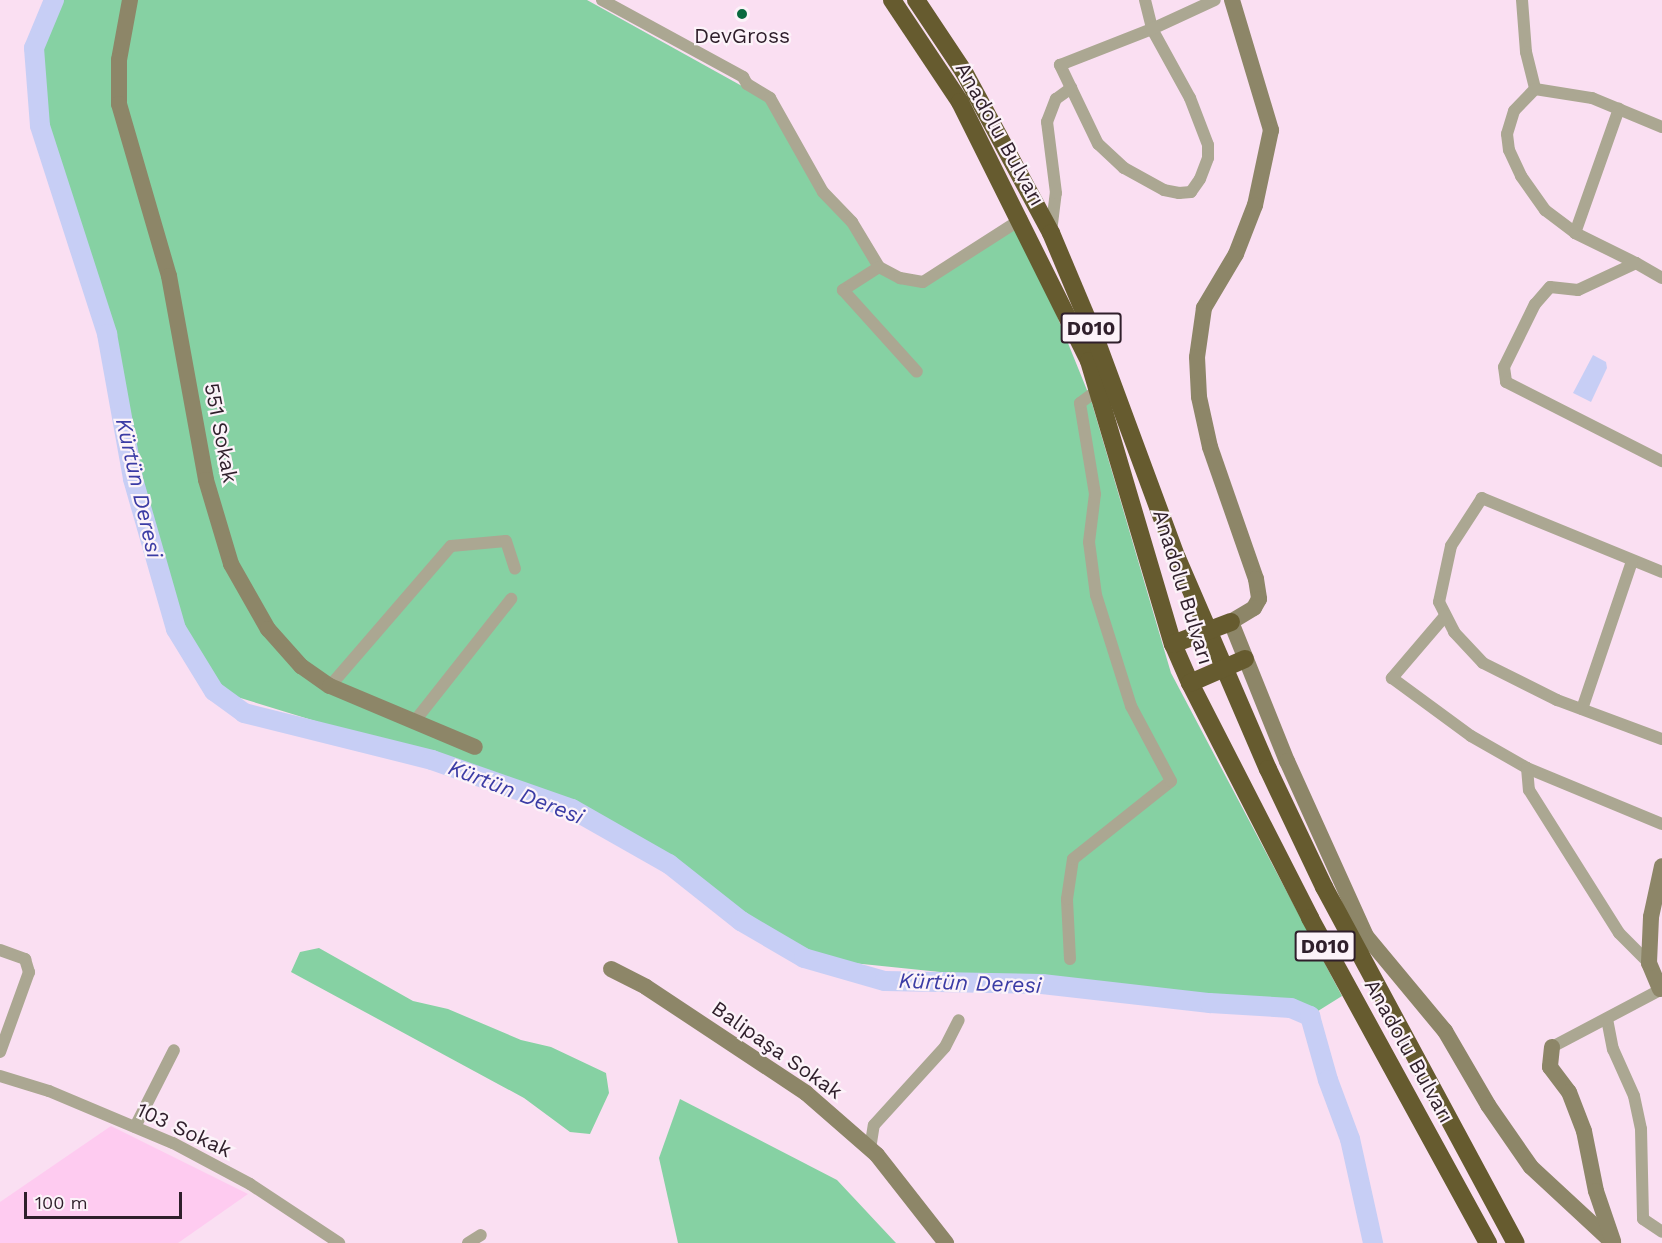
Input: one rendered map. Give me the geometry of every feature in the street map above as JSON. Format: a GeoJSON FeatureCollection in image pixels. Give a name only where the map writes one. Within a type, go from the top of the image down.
{"type":"FeatureCollection","features":[{"type":"Feature","properties":{"kind":"highway","name":"Anadolu Bulvarı"},"geometry":{"type":"LineString","coordinates":[[892,0],[960,102],[1021,219],[1099,389],[1173,644],[1190,683],[1310,918],[1488,1243]]}},
{"type":"Feature","properties":{"kind":"highway","name":"Anadolu Bulvarı"},"geometry":{"type":"LineString","coordinates":[[916,0],[964,72],[1051,233],[1209,630],[1324,887],[1516,1243]]}},
{"type":"Feature","properties":{"kind":"highway"},"geometry":{"type":"LineString","coordinates":[[1173,644],[1231,622]]}},
{"type":"Feature","properties":{"kind":"highway"},"geometry":{"type":"LineString","coordinates":[[1190,683],[1245,659]]}},
{"type":"Feature","properties":{"kind":"street","name":"551 Sokak"},"geometry":{"type":"LineString","coordinates":[[130,0],[119,60],[119,104],[169,276],[206,480],[231,564],[268,629],[301,666],[330,686],[475,747]]}},
{"type":"Feature","properties":{"kind":"street"},"geometry":{"type":"LineString","coordinates":[[602,0],[743,77],[747,84],[770,98],[823,192],[852,222],[879,267],[900,279],[923,282],[1021,219]]}},
{"type":"Feature","properties":{"kind":"street"},"geometry":{"type":"LineString","coordinates":[[1145,0],[1152,29],[1190,98],[1209,145],[1208,158],[1191,192],[1164,190],[1114,160],[1098,144],[1060,65],[1152,29],[1215,0]]}},
{"type":"Feature","properties":{"kind":"street"},"geometry":{"type":"LineString","coordinates":[[1232,0],[1271,130],[1256,206],[1236,254],[1204,308],[1197,357],[1200,397],[1210,447],[1256,579],[1259,599],[1254,608],[1231,622],[1287,761],[1366,936],[1444,1031],[1531,1167],[1613,1243]]}},
{"type":"Feature","properties":{"kind":"street"},"geometry":{"type":"LineString","coordinates":[[1522,0],[1526,52],[1535,89]]}},
{"type":"Feature","properties":{"kind":"street"},"geometry":{"type":"LineString","coordinates":[[1051,233],[1056,193],[1047,122],[1056,99],[1071,88]]}},
{"type":"Feature","properties":{"kind":"street"},"geometry":{"type":"LineString","coordinates":[[1535,89],[1592,98],[1662,127]]}},
{"type":"Feature","properties":{"kind":"street"},"geometry":{"type":"LineString","coordinates":[[1535,89],[1510,119],[1509,150],[1521,176],[1545,210],[1575,233],[1662,278]]}},
{"type":"Feature","properties":{"kind":"street"},"geometry":{"type":"LineString","coordinates":[[1575,233],[1619,109]]}},
{"type":"Feature","properties":{"kind":"street"},"geometry":{"type":"LineString","coordinates":[[1636,263],[1578,290],[1550,287],[1535,304],[1504,367],[1506,382],[1662,461]]}},
{"type":"Feature","properties":{"kind":"street"},"geometry":{"type":"LineString","coordinates":[[879,267],[843,290],[917,372]]}},
{"type":"Feature","properties":{"kind":"street"},"geometry":{"type":"LineString","coordinates":[[1070,959],[1067,899],[1073,859],[1171,781],[1131,706],[1096,595],[1089,542],[1095,494],[1080,403],[1099,389]]}},
{"type":"Feature","properties":{"kind":"street"},"geometry":{"type":"LineString","coordinates":[[1662,572],[1482,498],[1452,546],[1439,602],[1445,616],[1483,663],[1582,709],[1662,739]]}},
{"type":"Feature","properties":{"kind":"street"},"geometry":{"type":"LineString","coordinates":[[330,686],[451,546],[506,541],[515,569]]}},
{"type":"Feature","properties":{"kind":"street"},"geometry":{"type":"LineString","coordinates":[[1582,709],[1632,561]]}},
{"type":"Feature","properties":{"kind":"street"},"geometry":{"type":"LineString","coordinates":[[414,722],[511,599]]}},
{"type":"Feature","properties":{"kind":"street"},"geometry":{"type":"LineString","coordinates":[[1445,616],[1392,678],[1461,729],[1527,768],[1662,824]]}},
{"type":"Feature","properties":{"kind":"street"},"geometry":{"type":"LineString","coordinates":[[1527,768],[1529,790],[1619,933],[1649,963],[1661,992]]}},
{"type":"Feature","properties":{"kind":"street"},"geometry":{"type":"LineString","coordinates":[[1649,963],[1651,917],[1662,866]]}},
{"type":"Feature","properties":{"kind":"street"},"geometry":{"type":"LineString","coordinates":[[1661,992],[1658,961],[1662,916]]}},
{"type":"Feature","properties":{"kind":"street"},"geometry":{"type":"LineString","coordinates":[[0,950],[25,959],[29,972],[0,1052]]}},
{"type":"Feature","properties":{"kind":"street","name":"Balipaşa Sokak"},"geometry":{"type":"LineString","coordinates":[[611,969],[646,987],[770,1068],[870,1149],[931,1220],[946,1243]]}},
{"type":"Feature","properties":{"kind":"street"},"geometry":{"type":"LineString","coordinates":[[1613,1243],[1596,1191],[1584,1131],[1569,1092],[1550,1067],[1552,1047],[1661,992]]}},
{"type":"Feature","properties":{"kind":"street"},"geometry":{"type":"LineString","coordinates":[[1607,1019],[1613,1049],[1634,1096],[1641,1129],[1643,1219],[1662,1232]]}},
{"type":"Feature","properties":{"kind":"street"},"geometry":{"type":"LineString","coordinates":[[870,1149],[873,1125],[945,1047],[959,1020]]}},
{"type":"Feature","properties":{"kind":"street"},"geometry":{"type":"LineString","coordinates":[[135,1127],[174,1050]]}},
{"type":"Feature","properties":{"kind":"street","name":"103 Sokak"},"geometry":{"type":"LineString","coordinates":[[0,1076],[49,1090],[135,1127],[250,1184],[339,1243]]}},
{"type":"Feature","properties":{"kind":"street"},"geometry":{"type":"LineString","coordinates":[[468,1243],[481,1235]]}},
{"type":"Feature","properties":{"kind":"shaded area"},"geometry":{"type":"Polygon","coordinates":[[[111,1126],[248,1194],[178,1243],[0,1243],[0,1202],[111,1126]]]}},
{"type":"Feature","properties":{"kind":"green space"},"geometry":{"type":"Polygon","coordinates":[[[54,0],[587,0],[767,100],[887,277],[923,286],[1014,227],[1021,227],[1091,400],[1171,673],[1342,996],[1310,1016],[1291,1008],[804,958],[669,864],[572,809],[488,774],[221,692],[176,629],[107,334],[40,126],[34,48],[54,0]]]}},
{"type":"Feature","properties":{"kind":"green space"},"geometry":{"type":"Polygon","coordinates":[[[319,948],[413,1001],[448,1009],[521,1040],[551,1047],[606,1073],[609,1093],[590,1134],[570,1132],[524,1098],[291,972],[300,952],[319,948]]]}},
{"type":"Feature","properties":{"kind":"green space"},"geometry":{"type":"Polygon","coordinates":[[[680,1099],[837,1180],[896,1243],[678,1243],[659,1158],[680,1099]]]}},
{"type":"Feature","properties":{"kind":"water"},"geometry":{"type":"Polygon","coordinates":[[[1593,355],[1606,362],[1607,368],[1591,402],[1573,393],[1593,355]]]}},
{"type":"Feature","properties":{"kind":"waterway","name":"Kürtün Deresi"},"geometry":{"type":"LineString","coordinates":[[54,0],[34,48],[40,126],[107,334],[133,479],[176,629],[214,691],[244,713],[432,760],[572,809],[669,864],[741,921],[804,958],[885,981],[1042,984],[1210,1003],[1291,1008],[1310,1016],[1328,1080],[1350,1139],[1373,1243]]}},
{"type":"Feature","properties":{"kind":"place","name":"DevGross"},"geometry":{"type":"Point","coordinates":[742,14]}}]}
